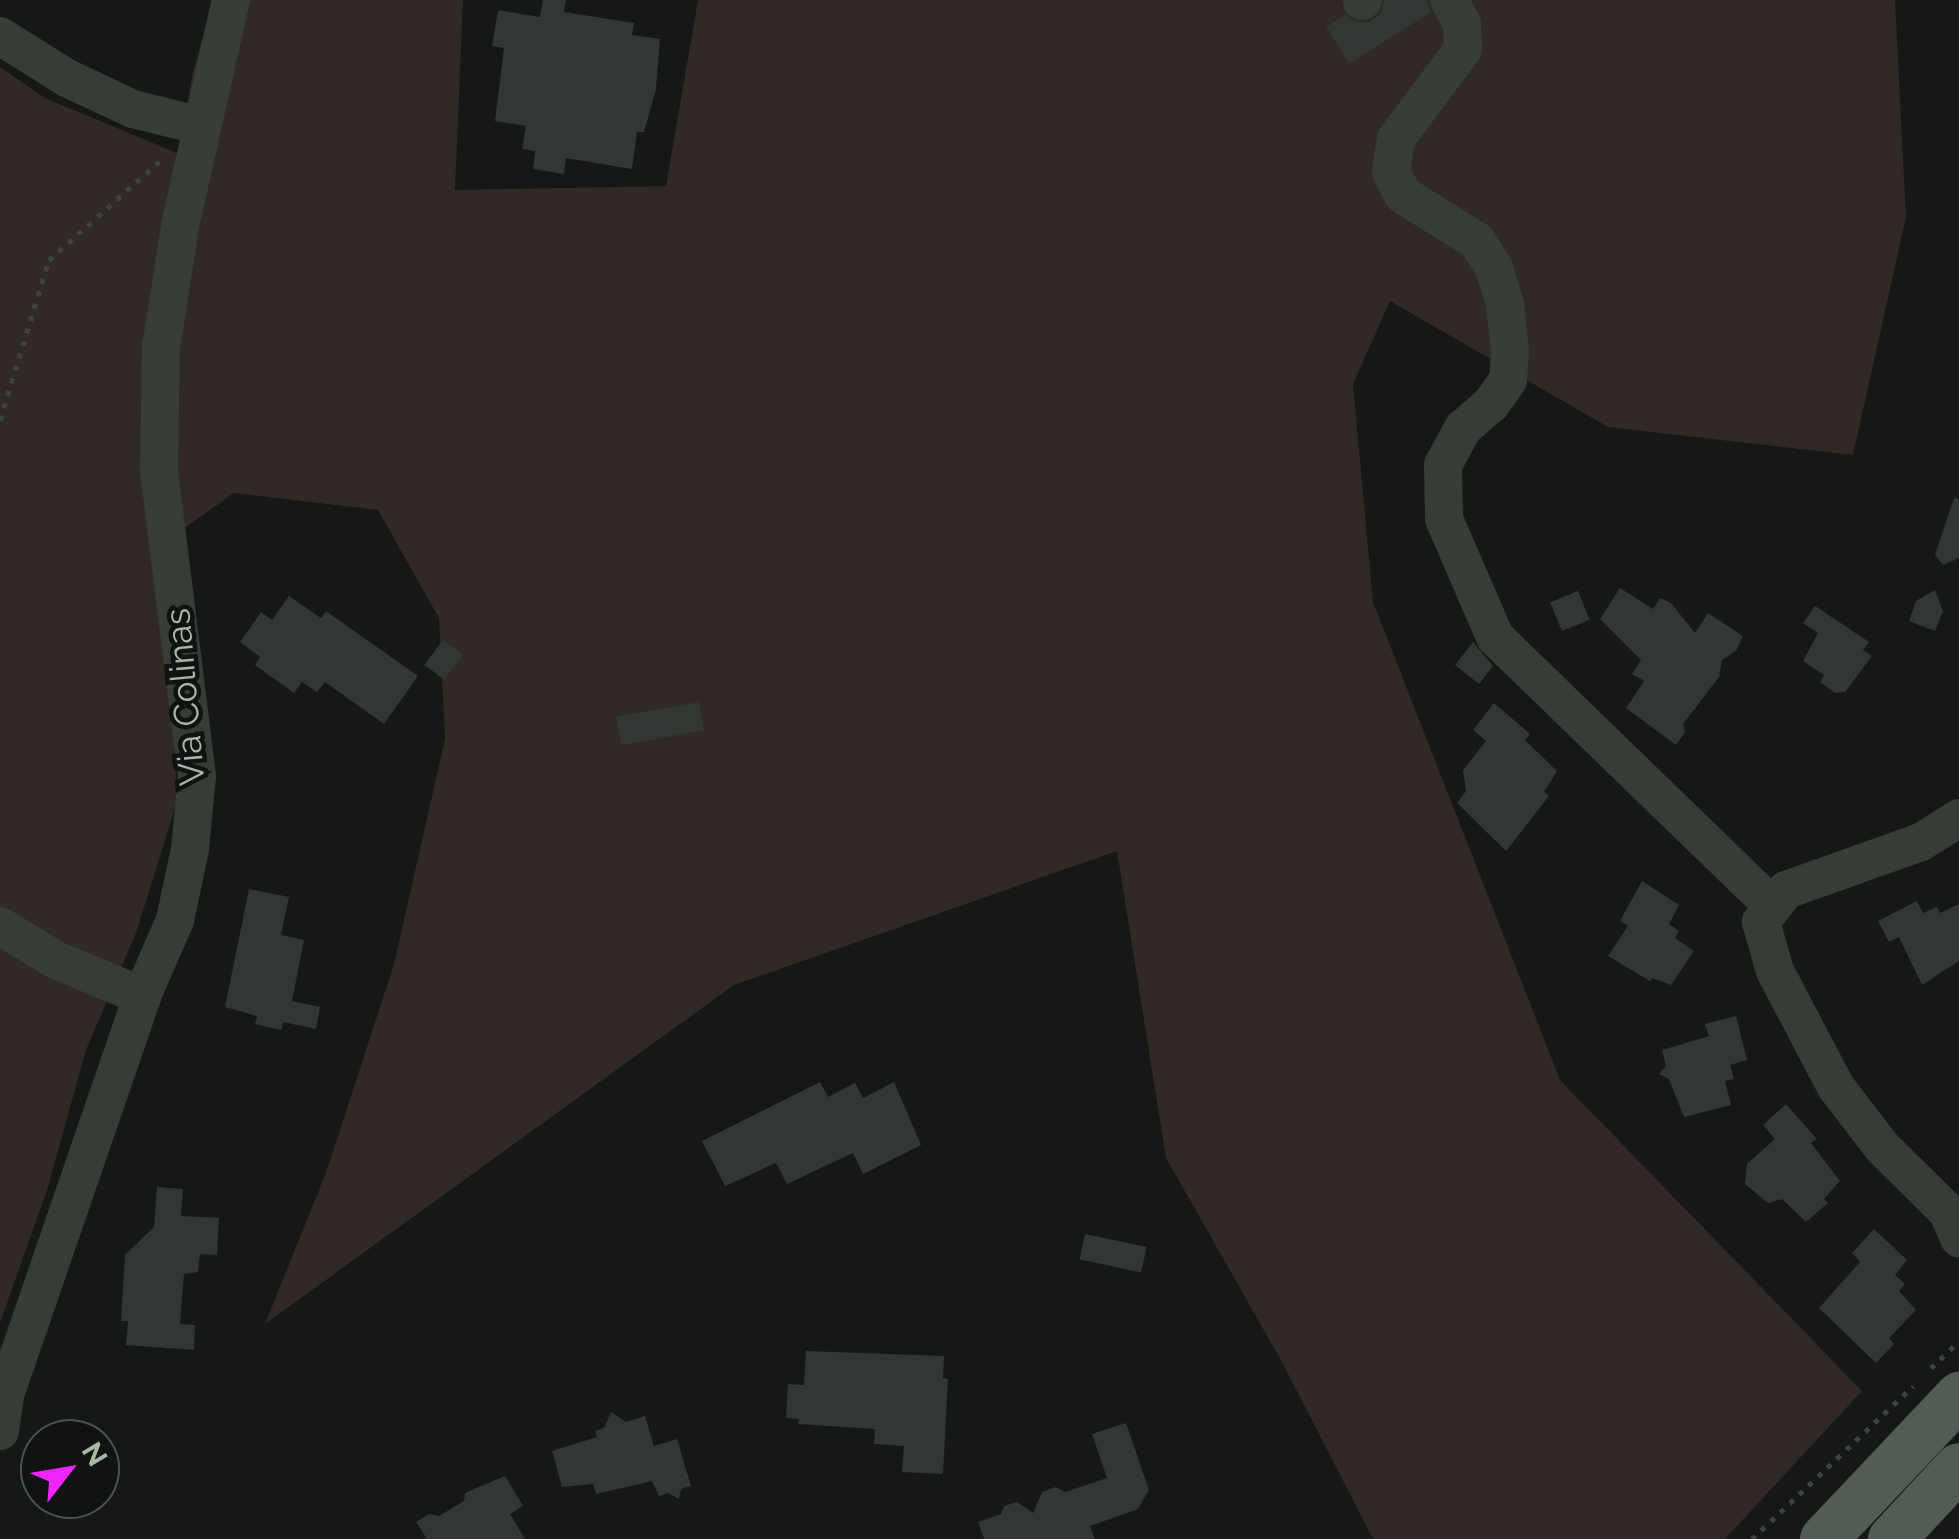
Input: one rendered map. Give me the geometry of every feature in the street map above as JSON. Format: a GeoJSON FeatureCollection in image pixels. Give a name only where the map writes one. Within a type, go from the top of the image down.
{"type":"FeatureCollection","features":[{"type":"Feature","properties":{"kind":"main road"},"geometry":{"type":"LineString","coordinates":[[1824,1539],[1959,1396]]}},
{"type":"Feature","properties":{"kind":"main road"},"geometry":{"type":"LineString","coordinates":[[1892,1539],[1959,1466]]}},
{"type":"Feature","properties":{"kind":"street","name":"Via Colinas"},"geometry":{"type":"LineString","coordinates":[[0,1431],[5,1395],[142,996],[175,920],[190,849],[198,776],[159,469],[161,348],[200,126],[231,0]]}},
{"type":"Feature","properties":{"kind":"street"},"geometry":{"type":"LineString","coordinates":[[1449,0],[1462,23],[1463,49],[1396,139],[1391,172],[1404,195],[1478,240],[1500,286],[1510,352],[1508,380],[1492,404],[1462,428],[1443,464],[1444,519],[1495,637],[1771,904]]}},
{"type":"Feature","properties":{"kind":"street"},"geometry":{"type":"LineString","coordinates":[[0,36],[67,78],[133,109],[200,126]]}},
{"type":"Feature","properties":{"kind":"street"},"geometry":{"type":"LineString","coordinates":[[1955,1221],[1882,1147],[1836,1086],[1776,971],[1761,922],[1771,904],[1786,890],[1920,842],[1959,818]]}},
{"type":"Feature","properties":{"kind":"street"},"geometry":{"type":"LineString","coordinates":[[0,926],[56,960],[142,996]]}},
{"type":"Feature","properties":{"kind":"path"},"geometry":{"type":"LineString","coordinates":[[0,420],[49,260],[200,126]]}},
{"type":"Feature","properties":{"kind":"path"},"geometry":{"type":"LineString","coordinates":[[1752,1539],[1959,1341]]}},
{"type":"Feature","properties":{"kind":"shaded area"},"geometry":{"type":"Polygon","coordinates":[[[213,0],[463,0],[455,190],[666,186],[698,0],[1895,0],[1906,217],[1853,455],[1608,427],[1390,301],[1353,384],[1373,602],[1560,1080],[1862,1391],[1725,1539],[1373,1539],[1282,1362],[1166,1158],[1117,851],[734,985],[265,1324],[326,1173],[394,964],[445,739],[439,618],[378,510],[234,493],[165,542],[177,802],[136,933],[86,1050],[48,1187],[0,1323],[0,67],[45,98],[179,154],[192,76],[213,0]]]}},
{"type":"Feature","properties":{"kind":"building"},"geometry":{"type":"Polygon","coordinates":[[[543,0],[566,0],[564,12],[634,23],[632,35],[660,39],[656,89],[644,132],[637,132],[632,169],[566,158],[564,174],[533,169],[535,151],[522,149],[526,126],[495,121],[504,48],[492,46],[498,10],[540,17],[543,0]]]}},
{"type":"Feature","properties":{"kind":"building"},"geometry":{"type":"Polygon","coordinates":[[[1385,0],[1427,0],[1430,13],[1349,64],[1326,27],[1345,15],[1355,22],[1369,22],[1380,15],[1385,0]]]}},
{"type":"Feature","properties":{"kind":"building"},"geometry":{"type":"Polygon","coordinates":[[[1954,498],[1959,499],[1959,558],[1943,565],[1935,555],[1954,498]]]}},
{"type":"Feature","properties":{"kind":"building"},"geometry":{"type":"Polygon","coordinates":[[[1620,588],[1653,609],[1660,598],[1671,603],[1695,633],[1708,613],[1743,636],[1736,651],[1722,660],[1719,677],[1683,724],[1685,732],[1676,745],[1626,708],[1644,681],[1632,674],[1641,660],[1600,619],[1620,588]]]}},
{"type":"Feature","properties":{"kind":"building"},"geometry":{"type":"Polygon","coordinates":[[[1935,590],[1943,611],[1935,631],[1909,621],[1916,601],[1935,590]]]}},
{"type":"Feature","properties":{"kind":"building"},"geometry":{"type":"Polygon","coordinates":[[[1578,591],[1590,620],[1562,631],[1550,602],[1578,591]]]}},
{"type":"Feature","properties":{"kind":"building"},"geometry":{"type":"Polygon","coordinates":[[[289,596],[321,618],[326,611],[418,676],[384,724],[325,682],[317,692],[302,682],[294,693],[255,665],[260,657],[240,642],[261,612],[272,620],[289,596]]]}},
{"type":"Feature","properties":{"kind":"building"},"geometry":{"type":"Polygon","coordinates":[[[1815,606],[1869,642],[1863,650],[1872,656],[1845,692],[1835,693],[1820,682],[1824,675],[1803,661],[1818,633],[1803,623],[1815,606]]]}},
{"type":"Feature","properties":{"kind":"building"},"geometry":{"type":"Polygon","coordinates":[[[443,640],[463,655],[444,680],[424,665],[443,640]]]}},
{"type":"Feature","properties":{"kind":"building"},"geometry":{"type":"Polygon","coordinates":[[[1473,642],[1493,666],[1479,684],[1455,665],[1473,642]]]}},
{"type":"Feature","properties":{"kind":"building"},"geometry":{"type":"Polygon","coordinates":[[[699,702],[704,731],[621,745],[616,717],[699,702]]]}},
{"type":"Feature","properties":{"kind":"building"},"geometry":{"type":"Polygon","coordinates":[[[1494,703],[1530,734],[1525,740],[1557,771],[1544,792],[1549,796],[1506,851],[1457,803],[1466,791],[1463,770],[1486,741],[1473,730],[1494,703]]]}},
{"type":"Feature","properties":{"kind":"building"},"geometry":{"type":"Polygon","coordinates":[[[1642,881],[1679,905],[1669,924],[1679,931],[1675,938],[1694,951],[1671,985],[1652,978],[1650,981],[1608,956],[1628,926],[1620,921],[1642,881]]]}},
{"type":"Feature","properties":{"kind":"building"},"geometry":{"type":"Polygon","coordinates":[[[249,889],[289,897],[281,935],[304,940],[292,1001],[320,1007],[316,1029],[283,1022],[281,1030],[255,1024],[257,1016],[225,1007],[249,889]]]}},
{"type":"Feature","properties":{"kind":"building"},"geometry":{"type":"Polygon","coordinates":[[[1917,901],[1923,913],[1937,907],[1940,913],[1959,904],[1959,961],[1922,985],[1899,937],[1889,942],[1878,921],[1917,901]]]}},
{"type":"Feature","properties":{"kind":"building"},"geometry":{"type":"Polygon","coordinates":[[[1736,1016],[1747,1060],[1730,1065],[1734,1079],[1725,1081],[1731,1105],[1684,1117],[1669,1079],[1659,1074],[1666,1066],[1662,1050],[1709,1036],[1705,1024],[1736,1016]]]}},
{"type":"Feature","properties":{"kind":"building"},"geometry":{"type":"Polygon","coordinates":[[[820,1082],[828,1097],[855,1083],[863,1098],[894,1082],[921,1145],[863,1174],[853,1153],[787,1184],[776,1163],[725,1186],[702,1141],[820,1082]]]}},
{"type":"Feature","properties":{"kind":"building"},"geometry":{"type":"Polygon","coordinates":[[[1786,1104],[1817,1139],[1811,1143],[1840,1181],[1824,1199],[1828,1203],[1806,1222],[1782,1199],[1768,1203],[1745,1184],[1747,1164],[1775,1139],[1763,1125],[1786,1104]]]}},
{"type":"Feature","properties":{"kind":"building"},"geometry":{"type":"Polygon","coordinates":[[[157,1187],[183,1189],[181,1216],[219,1218],[217,1255],[200,1254],[198,1272],[184,1274],[180,1324],[195,1325],[194,1350],[126,1345],[128,1321],[121,1321],[125,1255],[154,1227],[157,1187]]]}},
{"type":"Feature","properties":{"kind":"building"},"geometry":{"type":"Polygon","coordinates":[[[1874,1229],[1907,1260],[1895,1275],[1905,1284],[1899,1291],[1916,1310],[1889,1338],[1894,1344],[1876,1363],[1819,1308],[1860,1262],[1852,1253],[1874,1229]]]}},
{"type":"Feature","properties":{"kind":"building"},"geometry":{"type":"Polygon","coordinates":[[[1085,1234],[1147,1247],[1141,1273],[1080,1259],[1085,1234]]]}},
{"type":"Feature","properties":{"kind":"building"},"geometry":{"type":"Polygon","coordinates":[[[806,1351],[944,1356],[943,1378],[948,1379],[943,1474],[902,1472],[904,1446],[874,1444],[875,1429],[798,1424],[799,1419],[786,1418],[788,1384],[804,1385],[806,1351]]]}},
{"type":"Feature","properties":{"kind":"building"},"geometry":{"type":"Polygon","coordinates":[[[611,1412],[626,1422],[645,1416],[654,1446],[677,1439],[691,1486],[681,1489],[679,1499],[668,1493],[659,1496],[652,1481],[596,1494],[593,1484],[562,1487],[552,1451],[597,1437],[595,1431],[604,1428],[611,1412]]]}},
{"type":"Feature","properties":{"kind":"building"},"geometry":{"type":"Polygon","coordinates":[[[1126,1423],[1149,1490],[1138,1509],[1090,1526],[1095,1539],[984,1539],[978,1522],[1001,1514],[1004,1506],[1017,1502],[1033,1513],[1042,1492],[1056,1487],[1065,1492],[1107,1478],[1092,1434],[1126,1423]]]}},
{"type":"Feature","properties":{"kind":"building"},"geometry":{"type":"Polygon","coordinates":[[[505,1476],[523,1506],[510,1514],[525,1539],[427,1539],[416,1522],[429,1514],[439,1516],[464,1501],[465,1493],[505,1476]]]}}]}
